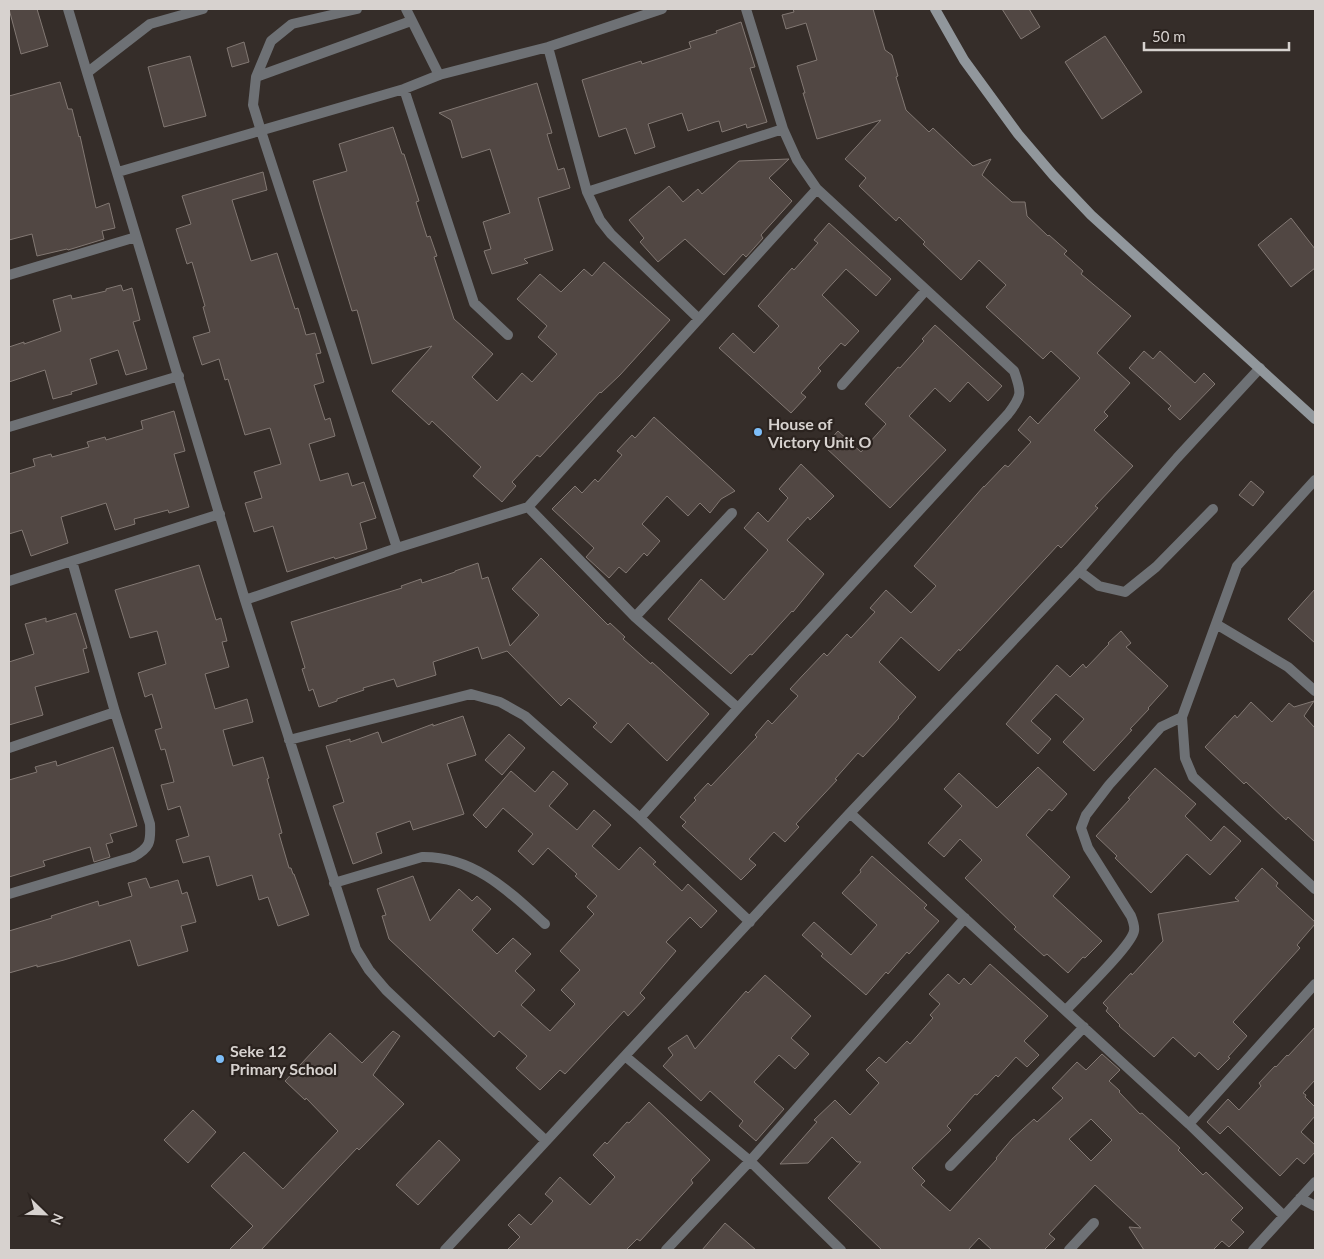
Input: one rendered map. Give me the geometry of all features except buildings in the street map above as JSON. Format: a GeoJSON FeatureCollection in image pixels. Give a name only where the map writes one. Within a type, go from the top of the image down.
{"type":"FeatureCollection","features":[{"type":"Feature","properties":{"kind":"street"},"geometry":{"type":"LineString","coordinates":[[68,9],[246,600],[356,949],[369,970],[386,990],[546,1141]]}},
{"type":"Feature","properties":{"kind":"street"},"geometry":{"type":"LineString","coordinates":[[88,72],[150,24],[203,9]]}},
{"type":"Feature","properties":{"kind":"street"},"geometry":{"type":"LineString","coordinates":[[358,9],[292,24],[271,41],[256,77],[253,105],[397,548]]}},
{"type":"Feature","properties":{"kind":"street"},"geometry":{"type":"LineString","coordinates":[[406,9],[439,75]]}},
{"type":"Feature","properties":{"kind":"street"},"geometry":{"type":"LineString","coordinates":[[118,172],[404,89],[439,75],[548,47],[662,9]]}},
{"type":"Feature","properties":{"kind":"street"},"geometry":{"type":"LineString","coordinates":[[640,818],[738,708],[1008,414],[1018,400],[1020,387],[1014,371],[817,189],[797,160],[783,129],[746,9]]}},
{"type":"Feature","properties":{"kind":"street"},"geometry":{"type":"LineString","coordinates":[[936,9],[964,60],[1018,134],[1053,175],[1091,215],[1315,418]]}},
{"type":"Feature","properties":{"kind":"street"},"geometry":{"type":"LineString","coordinates":[[256,77],[412,21]]}},
{"type":"Feature","properties":{"kind":"street"},"geometry":{"type":"LineString","coordinates":[[548,47],[587,192],[600,220],[611,234],[700,319]]}},
{"type":"Feature","properties":{"kind":"street"},"geometry":{"type":"LineString","coordinates":[[404,89],[474,302],[508,334]]}},
{"type":"Feature","properties":{"kind":"street"},"geometry":{"type":"LineString","coordinates":[[587,192],[783,129]]}},
{"type":"Feature","properties":{"kind":"street"},"geometry":{"type":"LineString","coordinates":[[246,600],[397,548],[528,508],[817,189]]}},
{"type":"Feature","properties":{"kind":"street"},"geometry":{"type":"LineString","coordinates":[[9,275],[136,237]]}},
{"type":"Feature","properties":{"kind":"street"},"geometry":{"type":"LineString","coordinates":[[842,385],[926,290]]}},
{"type":"Feature","properties":{"kind":"street"},"geometry":{"type":"LineString","coordinates":[[445,1250],[850,813],[1079,571],[1177,458],[1260,368]]}},
{"type":"Feature","properties":{"kind":"street"},"geometry":{"type":"LineString","coordinates":[[9,427],[179,376]]}},
{"type":"Feature","properties":{"kind":"street"},"geometry":{"type":"LineString","coordinates":[[1314,484],[1237,566],[1182,717],[1185,758],[1193,777],[1315,889]]}},
{"type":"Feature","properties":{"kind":"street"},"geometry":{"type":"LineString","coordinates":[[528,508],[635,617],[738,708]]}},
{"type":"Feature","properties":{"kind":"street"},"geometry":{"type":"LineString","coordinates":[[1079,571],[1100,586],[1125,592],[1156,567],[1213,509]]}},
{"type":"Feature","properties":{"kind":"street"},"geometry":{"type":"LineString","coordinates":[[635,617],[732,513]]}},
{"type":"Feature","properties":{"kind":"street"},"geometry":{"type":"LineString","coordinates":[[9,581],[220,514]]}},
{"type":"Feature","properties":{"kind":"street"},"geometry":{"type":"LineString","coordinates":[[9,894],[133,857],[143,852],[148,846],[151,837],[150,824],[115,712],[72,561]]}},
{"type":"Feature","properties":{"kind":"street"},"geometry":{"type":"LineString","coordinates":[[1216,624],[1288,667],[1315,691]]}},
{"type":"Feature","properties":{"kind":"street"},"geometry":{"type":"LineString","coordinates":[[289,740],[471,694],[500,702],[525,716],[640,818],[750,922]]}},
{"type":"Feature","properties":{"kind":"street"},"geometry":{"type":"LineString","coordinates":[[9,748],[115,712]]}},
{"type":"Feature","properties":{"kind":"street"},"geometry":{"type":"LineString","coordinates":[[1066,1010],[1125,947],[1134,931],[1134,923],[1131,916],[1083,837],[1081,828],[1086,815],[1109,785],[1162,727],[1182,717]]}},
{"type":"Feature","properties":{"kind":"street"},"geometry":{"type":"LineString","coordinates":[[850,813],[1189,1124],[1284,1216]]}},
{"type":"Feature","properties":{"kind":"street"},"geometry":{"type":"LineString","coordinates":[[334,883],[422,857],[435,857],[468,866],[485,874],[508,890],[545,924]]}},
{"type":"Feature","properties":{"kind":"street"},"geometry":{"type":"LineString","coordinates":[[666,1250],[750,1161],[965,918]]}},
{"type":"Feature","properties":{"kind":"street"},"geometry":{"type":"LineString","coordinates":[[1189,1124],[1315,984]]}},
{"type":"Feature","properties":{"kind":"street"},"geometry":{"type":"LineString","coordinates":[[950,1166],[1084,1027]]}},
{"type":"Feature","properties":{"kind":"street"},"geometry":{"type":"LineString","coordinates":[[625,1056],[750,1161],[840,1250]]}},
{"type":"Feature","properties":{"kind":"street"},"geometry":{"type":"LineString","coordinates":[[1253,1250],[1315,1182]]}},
{"type":"Feature","properties":{"kind":"street"},"geometry":{"type":"LineString","coordinates":[[1300,1198],[1315,1206]]}},
{"type":"Feature","properties":{"kind":"street"},"geometry":{"type":"LineString","coordinates":[[1069,1250],[1094,1224]]}},
{"type":"Feature","properties":{"kind":"place","name":"House of Victory Unit O"},"geometry":{"type":"Point","coordinates":[758,432]}},
{"type":"Feature","properties":{"kind":"place","name":"Seke 12 Primary School"},"geometry":{"type":"Point","coordinates":[220,1059]}}]}
